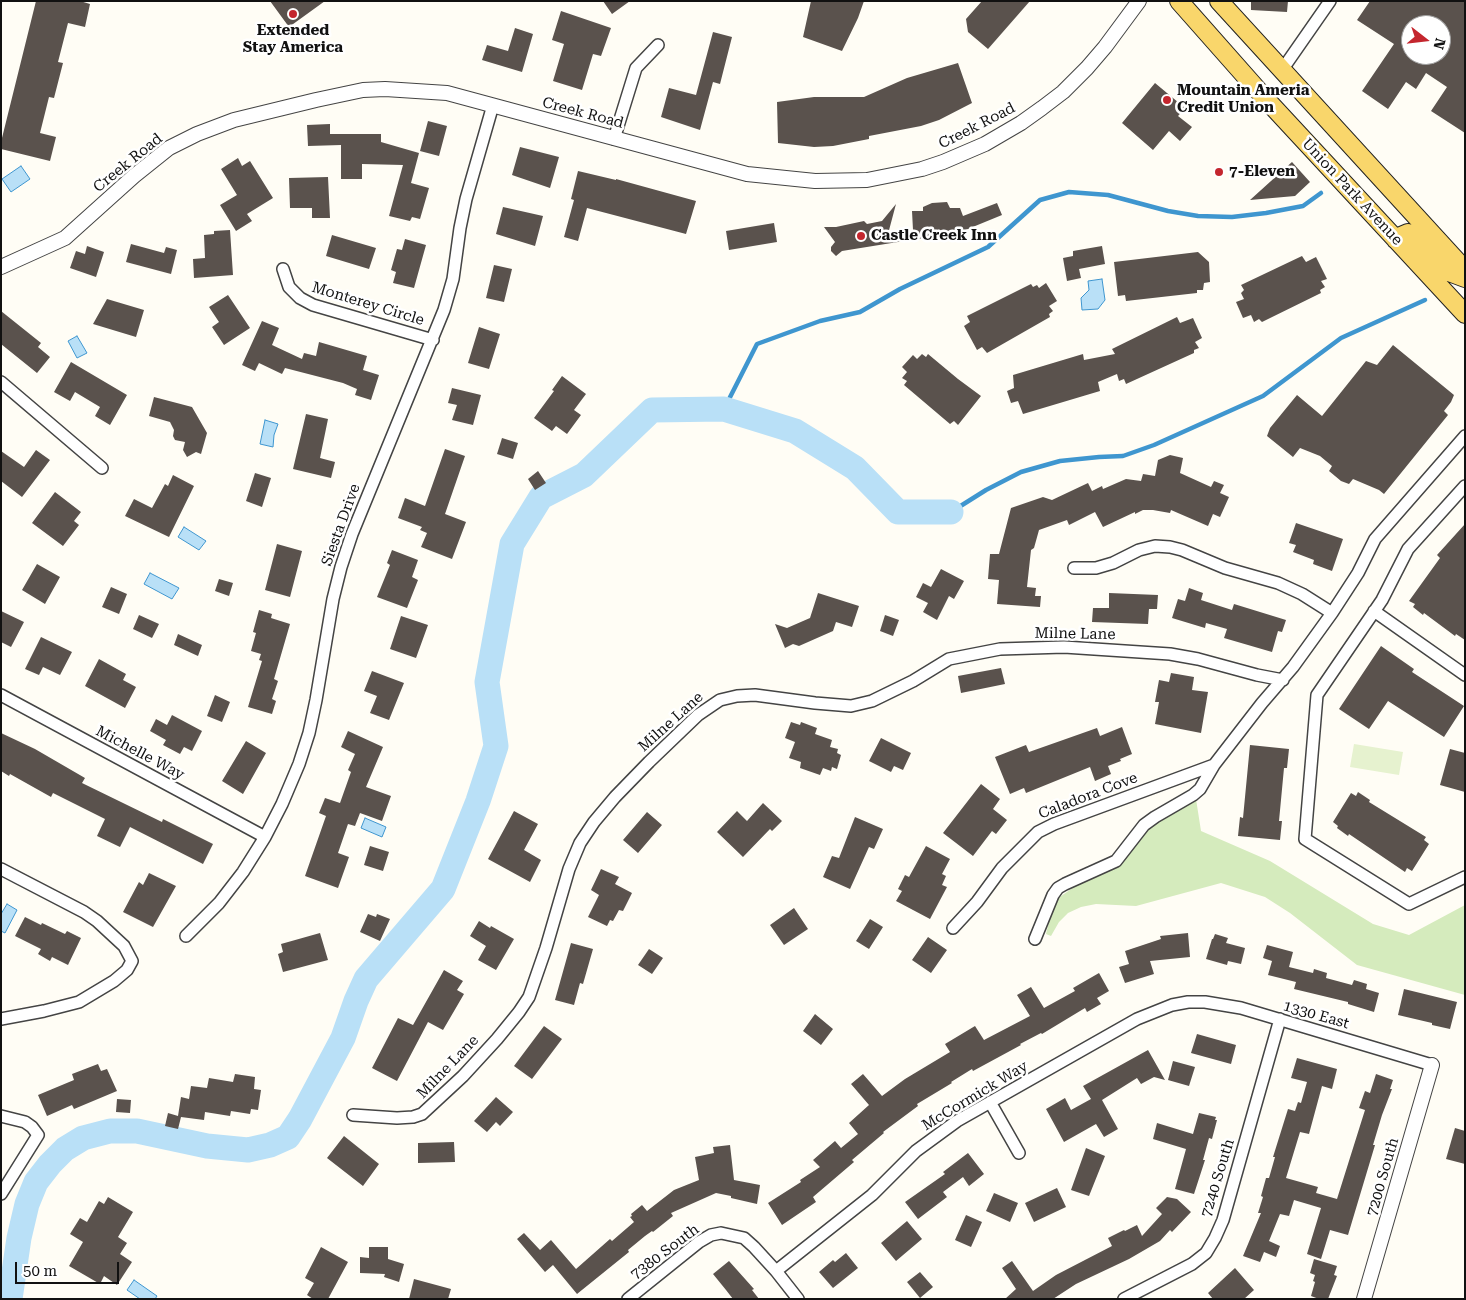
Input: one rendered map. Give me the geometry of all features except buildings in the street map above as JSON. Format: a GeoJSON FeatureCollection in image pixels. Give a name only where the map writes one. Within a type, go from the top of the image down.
{"type":"FeatureCollection","features":[{"type":"Feature","properties":{"kind":"main road","name":"Union Park Avenue"},"geometry":{"type":"LineString","coordinates":[[1179,1],[1465,314]]}},
{"type":"Feature","properties":{"kind":"main road","name":"Union Park Avenue"},"geometry":{"type":"LineString","coordinates":[[1219,1],[1465,270]]}},
{"type":"Feature","properties":{"kind":"main road"},"geometry":{"type":"LineString","coordinates":[[1396,240],[1408,233],[1414,236],[1449,272],[1465,278]]}},
{"type":"Feature","properties":{"kind":"street","name":"Creek Road"},"geometry":{"type":"LineString","coordinates":[[1,267],[65,238],[168,148],[196,134],[234,120],[363,90],[447,93],[741,173],[806,180],[867,180],[922,169],[984,144],[1015,127],[1063,92],[1105,48],[1139,1]]}},
{"type":"Feature","properties":{"kind":"street"},"geometry":{"type":"LineString","coordinates":[[1282,70],[1330,1]]}},
{"type":"Feature","properties":{"kind":"street"},"geometry":{"type":"LineString","coordinates":[[614,139],[636,68],[658,45]]}},
{"type":"Feature","properties":{"kind":"street","name":"Siesta Drive"},"geometry":{"type":"LineString","coordinates":[[186,936],[219,903],[243,872],[265,837],[299,764],[309,733],[333,600],[349,542],[433,340],[453,279],[466,199],[493,105]]}},
{"type":"Feature","properties":{"kind":"street","name":"Monterey Circle"},"geometry":{"type":"LineString","coordinates":[[283,269],[289,287],[300,298],[313,305],[433,340]]}},
{"type":"Feature","properties":{"kind":"street"},"geometry":{"type":"LineString","coordinates":[[1,382],[102,468]]}},
{"type":"Feature","properties":{"kind":"street"},"geometry":{"type":"LineString","coordinates":[[1035,939],[1053,895],[1058,888],[1116,861],[1144,825],[1200,789],[1214,765],[1262,702],[1283,680],[1332,613],[1358,573],[1375,539],[1465,436]]}},
{"type":"Feature","properties":{"kind":"street"},"geometry":{"type":"LineString","coordinates":[[1465,486],[1408,549],[1382,600],[1317,695],[1306,839],[1410,904],[1465,877]]}},
{"type":"Feature","properties":{"kind":"street"},"geometry":{"type":"LineString","coordinates":[[1074,568],[1096,568],[1113,563],[1139,550],[1155,546],[1170,547],[1225,568],[1278,583],[1302,594],[1332,613]]}},
{"type":"Feature","properties":{"kind":"street"},"geometry":{"type":"LineString","coordinates":[[1374,611],[1465,674]]}},
{"type":"Feature","properties":{"kind":"street","name":"Milne Lane"},"geometry":{"type":"LineString","coordinates":[[353,1115],[397,1118],[422,1114],[463,1076],[520,1012],[529,998],[569,869],[580,843],[594,822],[636,775],[698,714],[720,700],[737,696],[755,695],[851,706],[872,701],[912,681],[949,659],[1000,649],[1064,647],[1170,654],[1283,680]]}},
{"type":"Feature","properties":{"kind":"street","name":"Michelle Way"},"geometry":{"type":"LineString","coordinates":[[1,695],[265,837]]}},
{"type":"Feature","properties":{"kind":"street","name":"Caladora Cove"},"geometry":{"type":"LineString","coordinates":[[953,928],[977,902],[1002,868],[1038,832],[1054,824],[1214,765]]}},
{"type":"Feature","properties":{"kind":"street"},"geometry":{"type":"LineString","coordinates":[[1,868],[84,912],[97,921],[124,946],[132,961],[127,970],[114,981],[79,1002],[44,1011],[1,1018]]}},
{"type":"Feature","properties":{"kind":"street","name":"1330 East"},"geometry":{"type":"LineString","coordinates":[[1188,1002],[1223,1005],[1432,1065]]}},
{"type":"Feature","properties":{"kind":"street","name":"McCormick Way"},"geometry":{"type":"LineString","coordinates":[[776,1271],[872,1195],[916,1151],[957,1121],[1137,1019],[1172,1005],[1188,1002]]}},
{"type":"Feature","properties":{"kind":"street","name":"7240 South"},"geometry":{"type":"LineString","coordinates":[[1124,1299],[1192,1264],[1206,1253],[1215,1238],[1223,1220],[1280,1020]]}},
{"type":"Feature","properties":{"kind":"street","name":"7200 South"},"geometry":{"type":"LineString","coordinates":[[1364,1299],[1432,1065]]}},
{"type":"Feature","properties":{"kind":"street"},"geometry":{"type":"LineString","coordinates":[[990,1102],[1019,1153]]}},
{"type":"Feature","properties":{"kind":"street"},"geometry":{"type":"LineString","coordinates":[[1,1116],[24,1122],[32,1127],[38,1135],[1,1194]]}},
{"type":"Feature","properties":{"kind":"street","name":"7380 South"},"geometry":{"type":"LineString","coordinates":[[628,1299],[699,1242],[711,1235],[722,1233],[744,1238],[776,1271]]}},
{"type":"Feature","properties":{"kind":"street"},"geometry":{"type":"LineString","coordinates":[[776,1271],[798,1299]]}},
{"type":"Feature","properties":{"kind":"green space"},"geometry":{"type":"Polygon","coordinates":[[[1354,744],[1403,752],[1399,775],[1350,767],[1354,744]]]}},
{"type":"Feature","properties":{"kind":"green space"},"geometry":{"type":"Polygon","coordinates":[[[1196,799],[1201,831],[1270,861],[1373,924],[1409,935],[1465,905],[1465,995],[1357,965],[1290,913],[1265,897],[1221,883],[1136,906],[1096,904],[1081,907],[1068,913],[1059,922],[1051,936],[1046,934],[1054,901],[1140,837],[1160,818],[1196,799]]]}},
{"type":"Feature","properties":{"kind":"water"},"geometry":{"type":"Polygon","coordinates":[[[21,166],[30,179],[11,192],[2,179],[21,166]]]}},
{"type":"Feature","properties":{"kind":"water"},"geometry":{"type":"Polygon","coordinates":[[[1102,279],[1105,300],[1098,309],[1082,310],[1081,298],[1089,290],[1088,281],[1102,279]]]}},
{"type":"Feature","properties":{"kind":"water"},"geometry":{"type":"Polygon","coordinates":[[[77,336],[87,353],[77,358],[68,341],[77,336]]]}},
{"type":"Feature","properties":{"kind":"water"},"geometry":{"type":"Polygon","coordinates":[[[265,420],[278,424],[274,435],[273,447],[260,444],[265,420]]]}},
{"type":"Feature","properties":{"kind":"water"},"geometry":{"type":"Polygon","coordinates":[[[184,527],[206,541],[199,550],[178,537],[184,527]]]}},
{"type":"Feature","properties":{"kind":"water"},"geometry":{"type":"Polygon","coordinates":[[[150,573],[179,588],[172,599],[144,584],[150,573]]]}},
{"type":"Feature","properties":{"kind":"water"},"geometry":{"type":"Polygon","coordinates":[[[365,818],[386,827],[382,837],[361,828],[365,818]]]}},
{"type":"Feature","properties":{"kind":"water"},"geometry":{"type":"Polygon","coordinates":[[[7,904],[17,910],[5,933],[1,931],[1,914],[7,904]]]}},
{"type":"Feature","properties":{"kind":"water"},"geometry":{"type":"Polygon","coordinates":[[[134,1280],[157,1296],[155,1299],[140,1299],[127,1290],[134,1280]]]}},
{"type":"Feature","properties":{"kind":"waterway"},"geometry":{"type":"LineString","coordinates":[[724,409],[757,344],[820,321],[860,312],[900,289],[988,247],[1040,200],[1069,192],[1108,195],[1168,211],[1198,216],[1232,217],[1303,206],[1321,193]]}},
{"type":"Feature","properties":{"kind":"waterway"},"geometry":{"type":"LineString","coordinates":[[951,512],[986,490],[1021,472],[1060,461],[1123,456],[1154,445],[1263,396],[1341,338],[1425,300]]}},
{"type":"Feature","properties":{"kind":"waterway"},"geometry":{"type":"LineString","coordinates":[[10,1299],[19,1238],[27,1204],[36,1182],[65,1149],[83,1138],[110,1131],[137,1131],[207,1146],[248,1150],[270,1145],[288,1137],[300,1119],[343,1038],[366,979],[443,889],[478,801],[496,746],[487,682],[512,544],[541,497],[584,475],[652,410],[724,409],[795,431],[855,468],[898,512],[951,512]]}},
{"type":"Feature","properties":{"kind":"place","name":"Extended Stay America"},"geometry":{"type":"Point","coordinates":[293,14]}},
{"type":"Feature","properties":{"kind":"place","name":"Mountain Ameria Credit Union"},"geometry":{"type":"Point","coordinates":[1167,100]}},
{"type":"Feature","properties":{"kind":"place","name":"7-Eleven"},"geometry":{"type":"Point","coordinates":[1219,172]}},
{"type":"Feature","properties":{"kind":"place","name":"Castle Creek Inn"},"geometry":{"type":"Point","coordinates":[861,236]}}]}
